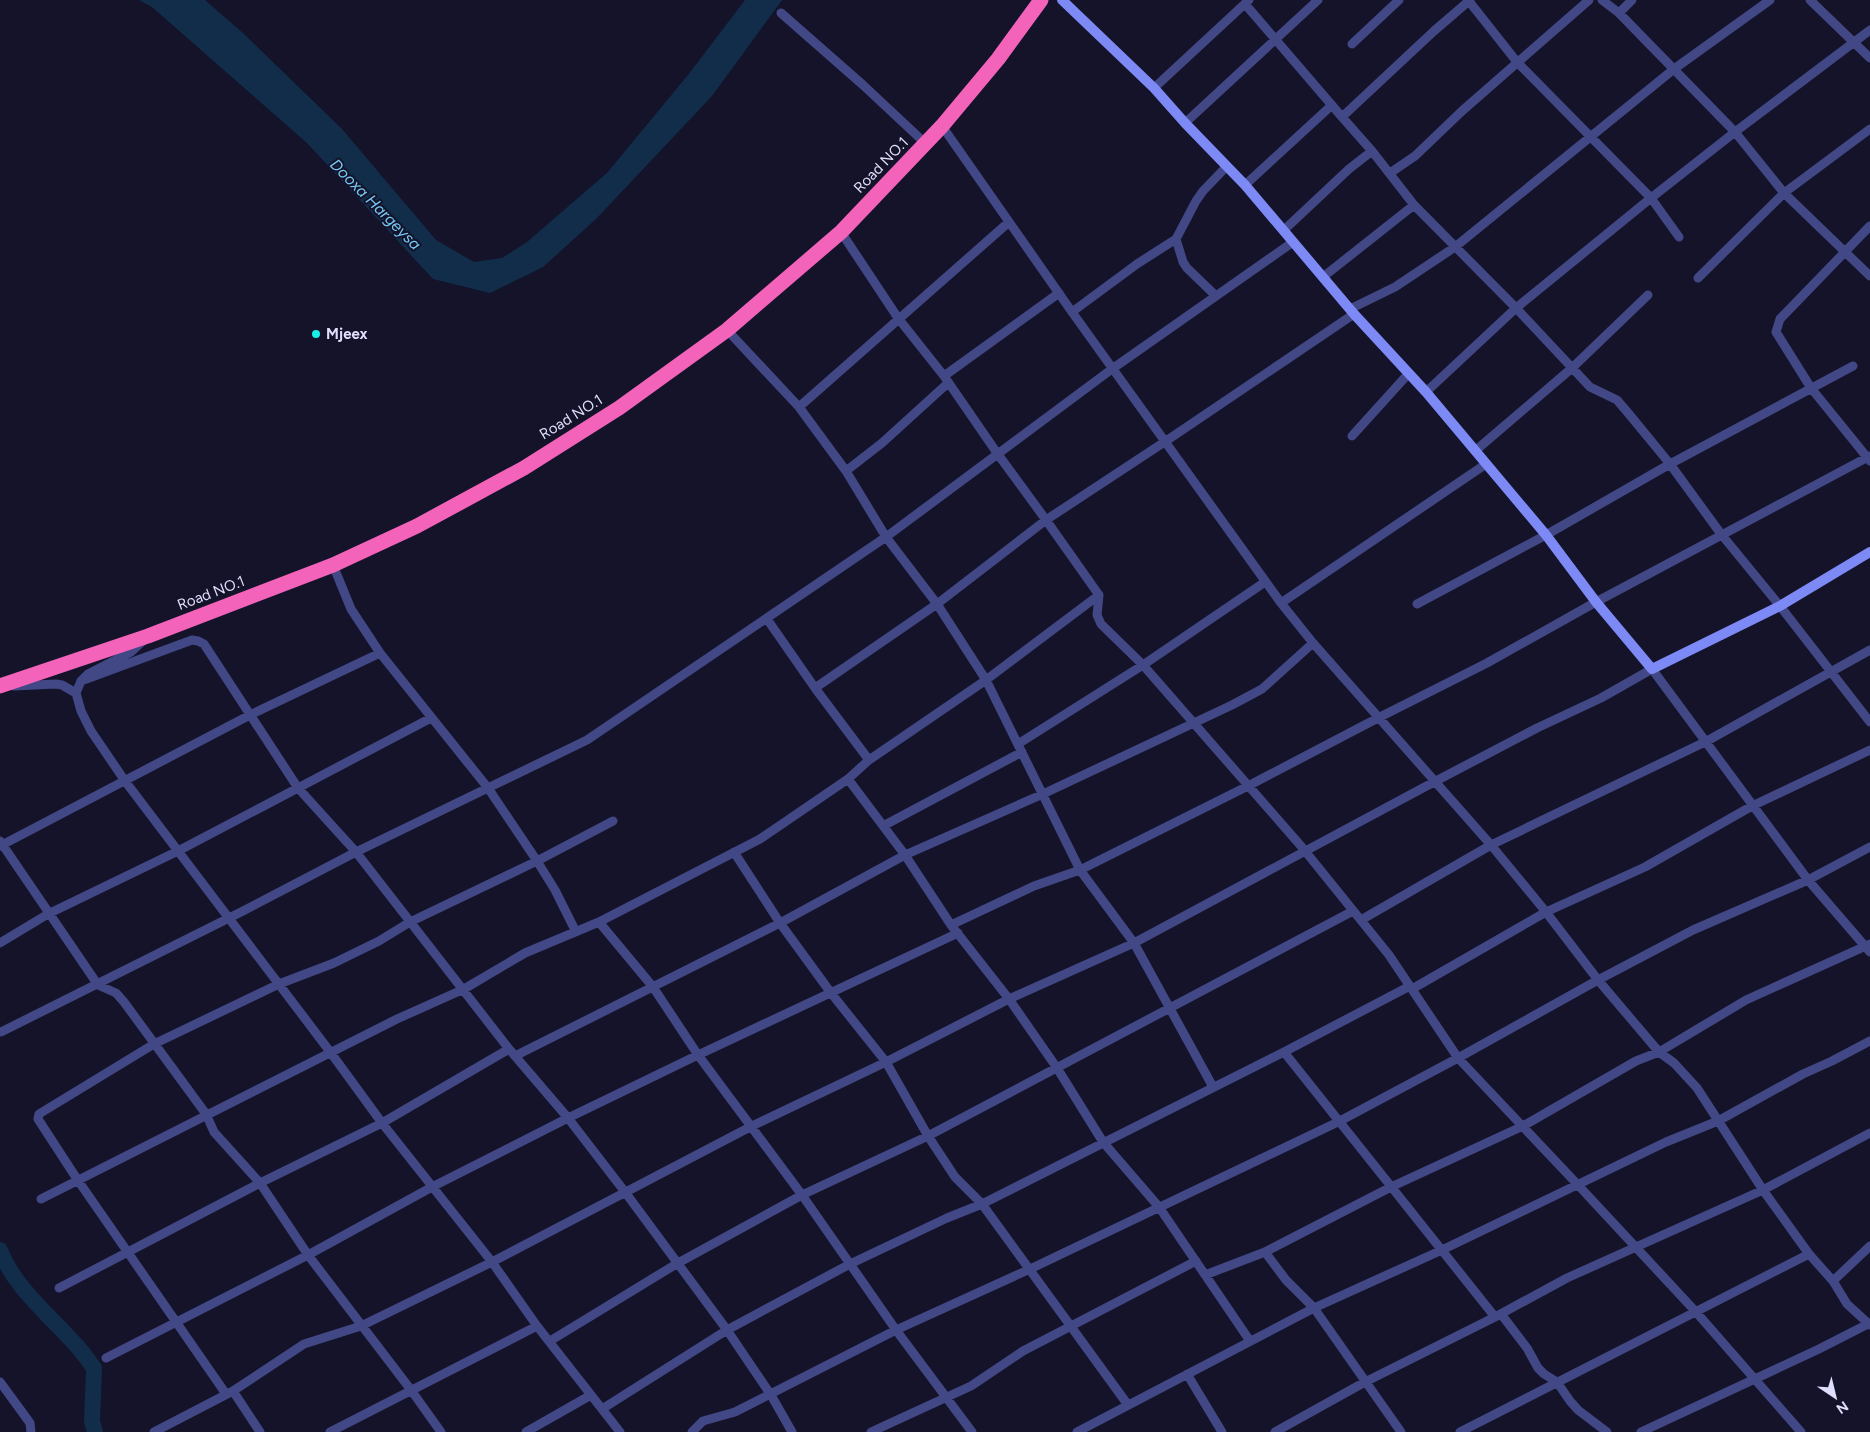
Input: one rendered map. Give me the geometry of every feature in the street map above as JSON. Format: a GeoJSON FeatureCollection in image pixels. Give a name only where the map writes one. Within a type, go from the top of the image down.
{"type":"FeatureCollection","features":[{"type":"Feature","properties":{"kind":"highway","name":"Road NO.1"},"geometry":{"type":"LineString","coordinates":[[0,687],[148,636],[333,565],[417,526],[524,468],[619,408],[727,330],[841,232],[942,126],[998,59],[1041,0]]}},
{"type":"Feature","properties":{"kind":"street"},"geometry":{"type":"LineString","coordinates":[[1062,0],[1154,88],[1245,185],[1352,312],[1426,392],[1546,535],[1596,602],[1652,669],[1808,880],[1869,948],[1746,1000],[1659,1052],[1636,1061],[1523,1126],[1391,1187],[1265,1252],[1206,1275]]}},
{"type":"Feature","properties":{"kind":"street"},"geometry":{"type":"LineString","coordinates":[[1185,123],[1318,0]]}},
{"type":"Feature","properties":{"kind":"street"},"geometry":{"type":"LineString","coordinates":[[1352,44],[1399,0]]}},
{"type":"Feature","properties":{"kind":"street"},"geometry":{"type":"LineString","coordinates":[[1342,117],[1469,0],[1517,62],[1651,198],[1679,237]]}},
{"type":"Feature","properties":{"kind":"street"},"geometry":{"type":"LineString","coordinates":[[1390,172],[1415,156],[1452,120],[1589,0]]}},
{"type":"Feature","properties":{"kind":"street"},"geometry":{"type":"LineString","coordinates":[[1602,0],[1619,13],[1735,132],[1784,193],[1844,253],[1870,276]]}},
{"type":"Feature","properties":{"kind":"street"},"geometry":{"type":"LineString","coordinates":[[1619,13],[1632,0]]}},
{"type":"Feature","properties":{"kind":"street"},"geometry":{"type":"LineString","coordinates":[[815,688],[937,604],[1046,520],[1166,442],[1352,312],[1395,287],[1455,247],[1674,69],[1770,0]]}},
{"type":"Feature","properties":{"kind":"street"},"geometry":{"type":"LineString","coordinates":[[1810,0],[1870,58]]}},
{"type":"Feature","properties":{"kind":"street"},"geometry":{"type":"LineString","coordinates":[[1154,88],[1247,2],[1276,39],[1390,172],[1414,205],[1516,308],[1590,387],[1617,400],[1670,464],[1721,534],[1780,606],[1870,722]]}},
{"type":"Feature","properties":{"kind":"street"},"geometry":{"type":"LineString","coordinates":[[781,13],[863,85],[925,143]]}},
{"type":"Feature","properties":{"kind":"street"},"geometry":{"type":"LineString","coordinates":[[1426,392],[1516,308],[1735,132],[1870,30]]}},
{"type":"Feature","properties":{"kind":"street"},"geometry":{"type":"LineString","coordinates":[[1245,185],[1332,105]]}},
{"type":"Feature","properties":{"kind":"street"},"geometry":{"type":"LineString","coordinates":[[942,126],[1112,369],[1265,582],[1313,644],[1492,846],[1598,980],[1659,1052],[1674,1063],[1697,1088],[1763,1190],[1809,1254],[1833,1281],[1847,1304],[1869,1324],[1641,1432]]}},
{"type":"Feature","properties":{"kind":"street"},"geometry":{"type":"LineString","coordinates":[[1698,278],[1784,193],[1870,129]]}},
{"type":"Feature","properties":{"kind":"street"},"geometry":{"type":"LineString","coordinates":[[1284,230],[1349,169],[1372,152]]}},
{"type":"Feature","properties":{"kind":"street"},"geometry":{"type":"LineString","coordinates":[[1072,312],[1137,264],[1176,239],[1203,190],[1227,166]]}},
{"type":"Feature","properties":{"kind":"street"},"geometry":{"type":"LineString","coordinates":[[1323,277],[1414,205]]}},
{"type":"Feature","properties":{"kind":"street"},"geometry":{"type":"LineString","coordinates":[[799,407],[1009,222]]}},
{"type":"Feature","properties":{"kind":"street"},"geometry":{"type":"LineString","coordinates":[[951,925],[1034,886],[1080,870],[1248,786],[1487,663],[1721,534],[1869,458],[1811,388],[1776,332],[1780,319],[1870,226]]}},
{"type":"Feature","properties":{"kind":"street"},"geometry":{"type":"LineString","coordinates":[[841,232],[898,318],[946,380],[1099,595],[1097,616],[1101,624],[1143,665],[1306,852],[1361,920],[1411,987],[1458,1058],[1696,1312],[1801,1432]]}},
{"type":"Feature","properties":{"kind":"street"},"geometry":{"type":"LineString","coordinates":[[1176,239],[1183,262],[1187,268],[1216,296]]}},
{"type":"Feature","properties":{"kind":"street"},"geometry":{"type":"LineString","coordinates":[[1,1032],[98,985],[356,852],[587,740],[886,537],[1112,369],[1293,242]]}},
{"type":"Feature","properties":{"kind":"street"},"geometry":{"type":"LineString","coordinates":[[846,471],[882,443],[946,380],[1059,293]]}},
{"type":"Feature","properties":{"kind":"street"},"geometry":{"type":"LineString","coordinates":[[1475,451],[1572,368],[1648,295]]}},
{"type":"Feature","properties":{"kind":"street"},"geometry":{"type":"LineString","coordinates":[[727,330],[799,407],[846,471],[886,537],[937,604],[986,680],[1080,870],[1134,943],[1213,1087]]}},
{"type":"Feature","properties":{"kind":"street"},"geometry":{"type":"LineString","coordinates":[[1417,604],[1546,535],[1670,464],[1853,366]]}},
{"type":"Feature","properties":{"kind":"street"},"geometry":{"type":"LineString","coordinates":[[1352,436],[1409,374]]}},
{"type":"Feature","properties":{"kind":"street"},"geometry":{"type":"LineString","coordinates":[[1282,603],[1486,464]]}},
{"type":"Feature","properties":{"kind":"street"},"geometry":{"type":"LineString","coordinates":[[154,1432],[229,1392],[304,1344],[361,1326],[492,1262],[752,1126],[886,1062],[1009,999],[1134,943],[1537,728],[1601,698],[1652,669],[1780,606],[1870,552]]}},
{"type":"Feature","properties":{"kind":"street"},"geometry":{"type":"LineString","coordinates":[[333,565],[351,609],[380,653],[488,788],[555,890],[576,932]]}},
{"type":"Feature","properties":{"kind":"street"},"geometry":{"type":"LineString","coordinates":[[883,826],[1020,748],[1265,582]]}},
{"type":"Feature","properties":{"kind":"street"},"geometry":{"type":"LineString","coordinates":[[41,1199],[397,1019],[464,989],[525,953],[599,922],[760,839],[848,779],[869,760],[986,680],[1099,595]]}},
{"type":"Feature","properties":{"kind":"street"},"geometry":{"type":"LineString","coordinates":[[767,619],[815,688],[869,760]]}},
{"type":"Feature","properties":{"kind":"street"},"geometry":{"type":"LineString","coordinates":[[148,636],[131,652],[88,674],[81,681],[76,693],[81,711],[91,731],[124,781],[280,984],[382,1123],[492,1262],[537,1326],[620,1432]]}},
{"type":"Feature","properties":{"kind":"street"},"geometry":{"type":"LineString","coordinates":[[81,681],[192,640],[204,644],[298,788],[356,852],[512,1053],[568,1118],[625,1192],[727,1330],[771,1395],[792,1432]]}},
{"type":"Feature","properties":{"kind":"street"},"geometry":{"type":"LineString","coordinates":[[59,1288],[260,1183],[382,1123],[512,1053],[653,987],[780,923],[905,855],[1042,794],[1262,689],[1313,644]]}},
{"type":"Feature","properties":{"kind":"street"},"geometry":{"type":"LineString","coordinates":[[1361,920],[1492,846],[1707,742],[1870,650]]}},
{"type":"Feature","properties":{"kind":"street"},"geometry":{"type":"LineString","coordinates":[[380,653],[250,715],[1,844],[98,985],[116,993],[124,1002],[206,1114],[214,1132],[260,1183],[308,1255],[441,1432]]}},
{"type":"Feature","properties":{"kind":"street"},"geometry":{"type":"LineString","coordinates":[[0,687],[56,684],[62,685],[76,693]]}},
{"type":"Feature","properties":{"kind":"street"},"geometry":{"type":"LineString","coordinates":[[0,942],[48,914],[178,851],[431,718]]}},
{"type":"Feature","properties":{"kind":"street"},"geometry":{"type":"LineString","coordinates":[[602,1410],[727,1330],[850,1264],[982,1204],[1284,1052],[1411,987],[1546,912],[1645,867],[1752,806],[1870,750]]}},
{"type":"Feature","properties":{"kind":"street"},"geometry":{"type":"LineString","coordinates":[[848,779],[905,855],[951,925],[1009,999],[1057,1068],[1103,1142],[1159,1207],[1250,1341]]}},
{"type":"Feature","properties":{"kind":"street"},"geometry":{"type":"LineString","coordinates":[[260,1432],[177,1321],[77,1180],[38,1119],[39,1114],[154,1044],[280,984],[334,963],[379,942],[410,922],[537,861],[614,821]]}},
{"type":"Feature","properties":{"kind":"street"},"geometry":{"type":"LineString","coordinates":[[692,1432],[703,1421],[735,1412],[896,1330],[1030,1269],[1338,1122],[1693,930],[1808,880],[1870,847]]}},
{"type":"Feature","properties":{"kind":"street"},"geometry":{"type":"LineString","coordinates":[[734,852],[780,923],[831,993],[886,1062],[928,1136],[955,1177],[982,1204],[1128,1405]]}},
{"type":"Feature","properties":{"kind":"street"},"geometry":{"type":"LineString","coordinates":[[550,1341],[678,1263],[802,1195],[928,1136],[1353,911]]}},
{"type":"Feature","properties":{"kind":"street"},"geometry":{"type":"LineString","coordinates":[[599,922],[653,987],[698,1055],[752,1126],[896,1330],[972,1432]]}},
{"type":"Feature","properties":{"kind":"street"},"geometry":{"type":"LineString","coordinates":[[106,1358],[308,1255],[432,1187],[568,1118],[958,933]]}},
{"type":"Feature","properties":{"kind":"street"},"geometry":{"type":"LineString","coordinates":[[1077,1432],[1314,1308],[1442,1250],[1666,1142],[1718,1121],[1803,1074],[1870,1041]]}},
{"type":"Feature","properties":{"kind":"street"},"geometry":{"type":"LineString","coordinates":[[1284,1052],[1442,1250],[1527,1348],[1538,1368],[1557,1382],[1578,1410],[1607,1432]]}},
{"type":"Feature","properties":{"kind":"street"},"geometry":{"type":"LineString","coordinates":[[1275,1432],[1364,1382],[1567,1278],[1763,1190],[1870,1133]]}},
{"type":"Feature","properties":{"kind":"street"},"geometry":{"type":"LineString","coordinates":[[1833,1281],[1870,1246]]}},
{"type":"Feature","properties":{"kind":"street"},"geometry":{"type":"LineString","coordinates":[[1265,1252],[1286,1280],[1314,1308],[1364,1382],[1401,1432]]}},
{"type":"Feature","properties":{"kind":"street"},"geometry":{"type":"LineString","coordinates":[[1460,1432],[1809,1254]]}},
{"type":"Feature","properties":{"kind":"street"},"geometry":{"type":"LineString","coordinates":[[871,1432],[971,1386],[1023,1351],[1196,1261]]}},
{"type":"Feature","properties":{"kind":"street"},"geometry":{"type":"LineString","coordinates":[[330,1432],[537,1326]]}},
{"type":"Feature","properties":{"kind":"street"},"geometry":{"type":"LineString","coordinates":[[1187,1374],[1222,1432]]}},
{"type":"Feature","properties":{"kind":"street"},"geometry":{"type":"LineString","coordinates":[[0,1382],[30,1423],[31,1432]]}},
{"type":"Feature","properties":{"kind":"street"},"geometry":{"type":"LineString","coordinates":[[526,1432],[592,1395]]}},
{"type":"Feature","properties":{"kind":"water","name":"Dooxa Hargeysa"},"geometry":{"type":"Polygon","coordinates":[[[139,0],[205,0],[244,34],[342,129],[436,240],[474,262],[502,258],[527,242],[607,173],[688,75],[745,0],[782,0],[712,96],[596,219],[543,267],[490,293],[433,279],[307,143],[152,7],[139,0]]]}},
{"type":"Feature","properties":{"kind":"waterway"},"geometry":{"type":"LineString","coordinates":[[0,1250],[6,1263],[23,1288],[78,1347],[94,1368],[92,1421],[95,1432]]}},
{"type":"Feature","properties":{"kind":"place","name":"Mjeex"},"geometry":{"type":"Point","coordinates":[316,334]}}]}
